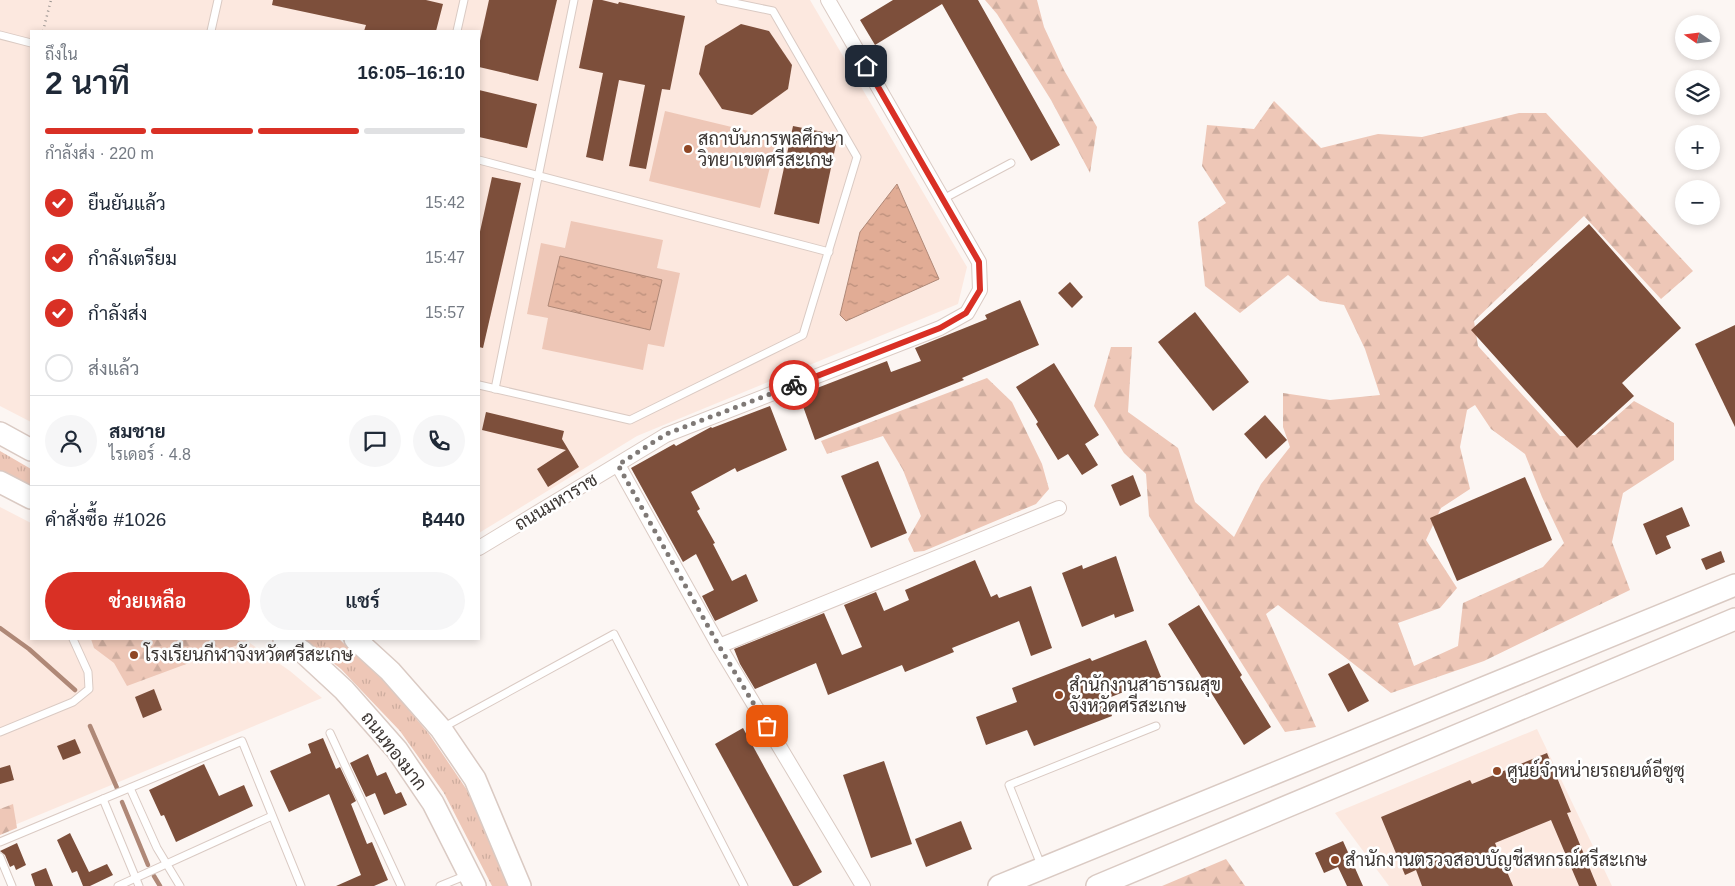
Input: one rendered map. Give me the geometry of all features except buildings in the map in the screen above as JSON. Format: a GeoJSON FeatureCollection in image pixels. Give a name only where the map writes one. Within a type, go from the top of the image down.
{"type":"FeatureCollection","features":[{"type":"Feature","properties":{"kind":"main road"},"geometry":{"type":"LineString","coordinates":[[0,433],[30,449]]}},
{"type":"Feature","properties":{"kind":"main road"},"geometry":{"type":"LineString","coordinates":[[0,482],[30,497]]}},
{"type":"Feature","properties":{"kind":"main road"},"geometry":{"type":"LineString","coordinates":[[999,886],[1735,585]]}},
{"type":"Feature","properties":{"kind":"main road"},"geometry":{"type":"LineString","coordinates":[[1097,886],[1735,619]]}},
{"type":"Feature","properties":{"kind":"main road","name":"ถนนทองมาก"},"geometry":{"type":"LineString","coordinates":[[285,640],[303,652],[344,690],[397,750],[433,803],[472,880]]}},
{"type":"Feature","properties":{"kind":"main road"},"geometry":{"type":"LineString","coordinates":[[356,640],[390,671],[441,729],[475,779],[520,886]]}},
{"type":"Feature","properties":{"kind":"street","name":"ถนนมหาราช"},"geometry":{"type":"LineString","coordinates":[[480,547],[666,434],[940,328],[966,313],[980,290],[979,262],[828,0]]}},
{"type":"Feature","properties":{"kind":"street"},"geometry":{"type":"LineString","coordinates":[[618,465],[719,646],[863,886]]}},
{"type":"Feature","properties":{"kind":"street"},"geometry":{"type":"LineString","coordinates":[[719,646],[1059,508]]}},
{"type":"Feature","properties":{"kind":"lane"},"geometry":{"type":"LineString","coordinates":[[211,30],[218,0]]}},
{"type":"Feature","properties":{"kind":"lane"},"geometry":{"type":"LineString","coordinates":[[458,30],[464,0]]}},
{"type":"Feature","properties":{"kind":"lane"},"geometry":{"type":"LineString","coordinates":[[495,389],[540,176],[574,0]]}},
{"type":"Feature","properties":{"kind":"lane"},"geometry":{"type":"LineString","coordinates":[[480,385],[630,420],[803,336],[857,157],[773,11],[720,0]]}},
{"type":"Feature","properties":{"kind":"lane"},"geometry":{"type":"LineString","coordinates":[[0,35],[30,43]]}},
{"type":"Feature","properties":{"kind":"lane"},"geometry":{"type":"LineString","coordinates":[[480,160],[829,252]]}},
{"type":"Feature","properties":{"kind":"lane"},"geometry":{"type":"LineString","coordinates":[[943,199],[1011,163]]}},
{"type":"Feature","properties":{"kind":"lane"},"geometry":{"type":"LineString","coordinates":[[441,729],[614,634],[744,886]]}},
{"type":"Feature","properties":{"kind":"lane"},"geometry":{"type":"LineString","coordinates":[[0,732],[73,702],[89,689],[88,672],[73,640]]}},
{"type":"Feature","properties":{"kind":"lane"},"geometry":{"type":"LineString","coordinates":[[1043,868],[1009,785],[1156,726]]}},
{"type":"Feature","properties":{"kind":"lane"},"geometry":{"type":"LineString","coordinates":[[330,733],[401,886]]}},
{"type":"Feature","properties":{"kind":"lane"},"geometry":{"type":"LineString","coordinates":[[0,842],[242,741],[301,886]]}},
{"type":"Feature","properties":{"kind":"lane"},"geometry":{"type":"LineString","coordinates":[[130,788],[165,864],[180,886]]}},
{"type":"Feature","properties":{"kind":"lane"},"geometry":{"type":"LineString","coordinates":[[103,800],[138,883]]}},
{"type":"Feature","properties":{"kind":"lane"},"geometry":{"type":"LineString","coordinates":[[118,886],[138,883],[165,864],[272,816]]}},
{"type":"Feature","properties":{"kind":"lane"},"geometry":{"type":"LineString","coordinates":[[0,857],[12,886]]}},
{"type":"Feature","properties":{"kind":"lane"},"geometry":{"type":"LineString","coordinates":[[440,886],[472,880]]}},
{"type":"Feature","properties":{"kind":"path"},"geometry":{"type":"LineString","coordinates":[[43,30],[51,0]]}},
{"type":"Feature","properties":{"kind":"shaded area","name":"สถาบันการพลศึกษา วิทยาเขตศรีสะเกษ"},"geometry":{"type":"Polygon","coordinates":[[[0,0],[810,0],[967,267],[958,304],[637,436],[480,532],[480,30],[30,30],[30,421],[0,406],[0,0]]]}},
{"type":"Feature","properties":{"kind":"shaded area","name":"โรงเรียนกีฬาจังหวัดศรีสะเกษ"},"geometry":{"type":"Polygon","coordinates":[[[0,507],[30,522],[30,640],[245,640],[290,671],[322,698],[0,831],[0,507]]]}},
{"type":"Feature","properties":{"kind":"shaded area","name":"ศูนย์จำหน่ายรถยนต์อีซูซุ"},"geometry":{"type":"Polygon","coordinates":[[[1537,729],[1612,886],[1389,886],[1335,813],[1537,729]]]}},
{"type":"Feature","properties":{"kind":"green space"},"geometry":{"type":"Polygon","coordinates":[[[985,0],[1037,0],[1044,27],[1064,70],[1097,127],[1090,173],[1051,100],[997,14],[985,0]]]}},
{"type":"Feature","properties":{"kind":"green space"},"geometry":{"type":"Polygon","coordinates":[[[1274,101],[1321,148],[1378,134],[1422,137],[1519,113],[1546,113],[1693,271],[1661,299],[1584,216],[1474,321],[1478,346],[1560,436],[1595,435],[1634,401],[1674,423],[1674,460],[1623,493],[1612,542],[1630,590],[1484,661],[1391,693],[1278,605],[1266,614],[1316,727],[1285,732],[1149,516],[1146,474],[1124,453],[1094,406],[1111,347],[1132,347],[1128,412],[1178,448],[1195,502],[1234,537],[1261,484],[1290,447],[1283,427],[1283,393],[1330,400],[1380,395],[1365,349],[1344,305],[1320,301],[1288,275],[1240,313],[1205,286],[1198,222],[1226,203],[1202,166],[1207,125],[1254,129],[1274,101]],[[1475,405],[1467,410],[1460,447],[1470,489],[1441,508],[1426,540],[1457,588],[1440,608],[1398,623],[1414,666],[1458,646],[1463,603],[1543,567],[1564,543],[1542,497],[1525,454],[1491,429],[1475,405]]]}},
{"type":"Feature","properties":{"kind":"green space"},"geometry":{"type":"Polygon","coordinates":[[[665,111],[777,138],[760,208],[649,181],[665,111]]]}},
{"type":"Feature","properties":{"kind":"green space"},"geometry":{"type":"Polygon","coordinates":[[[571,221],[663,240],[657,268],[680,273],[664,347],[648,344],[643,370],[542,349],[548,318],[527,314],[541,243],[565,248],[571,221]]]}},
{"type":"Feature","properties":{"kind":"green space"},"geometry":{"type":"Polygon","coordinates":[[[987,378],[1012,402],[1042,464],[1049,489],[1036,504],[924,551],[914,552],[908,539],[921,516],[903,470],[883,436],[827,454],[821,441],[987,378]]]}},
{"type":"Feature","properties":{"kind":"green space"},"geometry":{"type":"Polygon","coordinates":[[[0,451],[30,468],[30,488],[0,472],[0,451]]]}},
{"type":"Feature","properties":{"kind":"green space"},"geometry":{"type":"Polygon","coordinates":[[[91,640],[237,640],[243,643],[127,686],[114,663],[94,648],[91,640]]]}},
{"type":"Feature","properties":{"kind":"green space"},"geometry":{"type":"Polygon","coordinates":[[[303,640],[340,640],[387,684],[429,734],[467,790],[497,852],[510,886],[492,886],[444,793],[400,731],[341,669],[303,640]]]}},
{"type":"Feature","properties":{"kind":"green space"},"geometry":{"type":"Polygon","coordinates":[[[13,804],[17,828],[0,835],[0,809],[13,804]]]}},
{"type":"Feature","properties":{"kind":"green space"},"geometry":{"type":"Polygon","coordinates":[[[1226,859],[1245,886],[1162,886],[1226,859]]]}},
{"type":"Feature","properties":{"kind":"water"},"geometry":{"type":"Polygon","coordinates":[[[897,184],[939,279],[846,321],[840,315],[860,232],[897,184]]]}},
{"type":"Feature","properties":{"kind":"water"},"geometry":{"type":"Polygon","coordinates":[[[560,256],[662,280],[650,330],[548,306],[560,256]]]}},
{"type":"Feature","properties":{"kind":"waterway"},"geometry":{"type":"LineString","coordinates":[[0,628],[29,649],[75,690]]}},
{"type":"Feature","properties":{"kind":"waterway"},"geometry":{"type":"LineString","coordinates":[[90,726],[117,788]]}},
{"type":"Feature","properties":{"kind":"waterway"},"geometry":{"type":"LineString","coordinates":[[122,802],[148,865]]}},
{"type":"Feature","properties":{"kind":"waterway"},"geometry":{"type":"LineString","coordinates":[[154,876],[160,886]]}},
{"type":"Feature","properties":{"kind":"way so far"},"geometry":{"type":"LineString","coordinates":[[767,726],[719,646],[618,465],[666,434],[794,385]]}},
{"type":"Feature","properties":{"kind":"place","name":"สถาบันการพลศึกษา วิทยาเขตศรีสะเกษ"},"geometry":{"type":"Point","coordinates":[688,149]}},
{"type":"Feature","properties":{"kind":"place","name":"โรงเรียนกีฬาจังหวัดศรีสะเกษ"},"geometry":{"type":"Point","coordinates":[134,655]}},
{"type":"Feature","properties":{"kind":"place","name":"สำนักงานสาธารณสุข จังหวัดศรีสะเกษ"},"geometry":{"type":"Point","coordinates":[1059,695]}},
{"type":"Feature","properties":{"kind":"place","name":"ศูนย์จำหน่ายรถยนต์อีซูซุ"},"geometry":{"type":"Point","coordinates":[1497,771]}},
{"type":"Feature","properties":{"kind":"place","name":"สำนักงานตรวจสอบบัญชีสหกรณ์ศรีสะเกษ"},"geometry":{"type":"Point","coordinates":[1335,860]}},
{"type":"Feature","properties":{"kind":"route"},"geometry":{"type":"LineString","coordinates":[[794,385],[940,328],[966,313],[980,290],[979,262],[866,66]]}}]}
